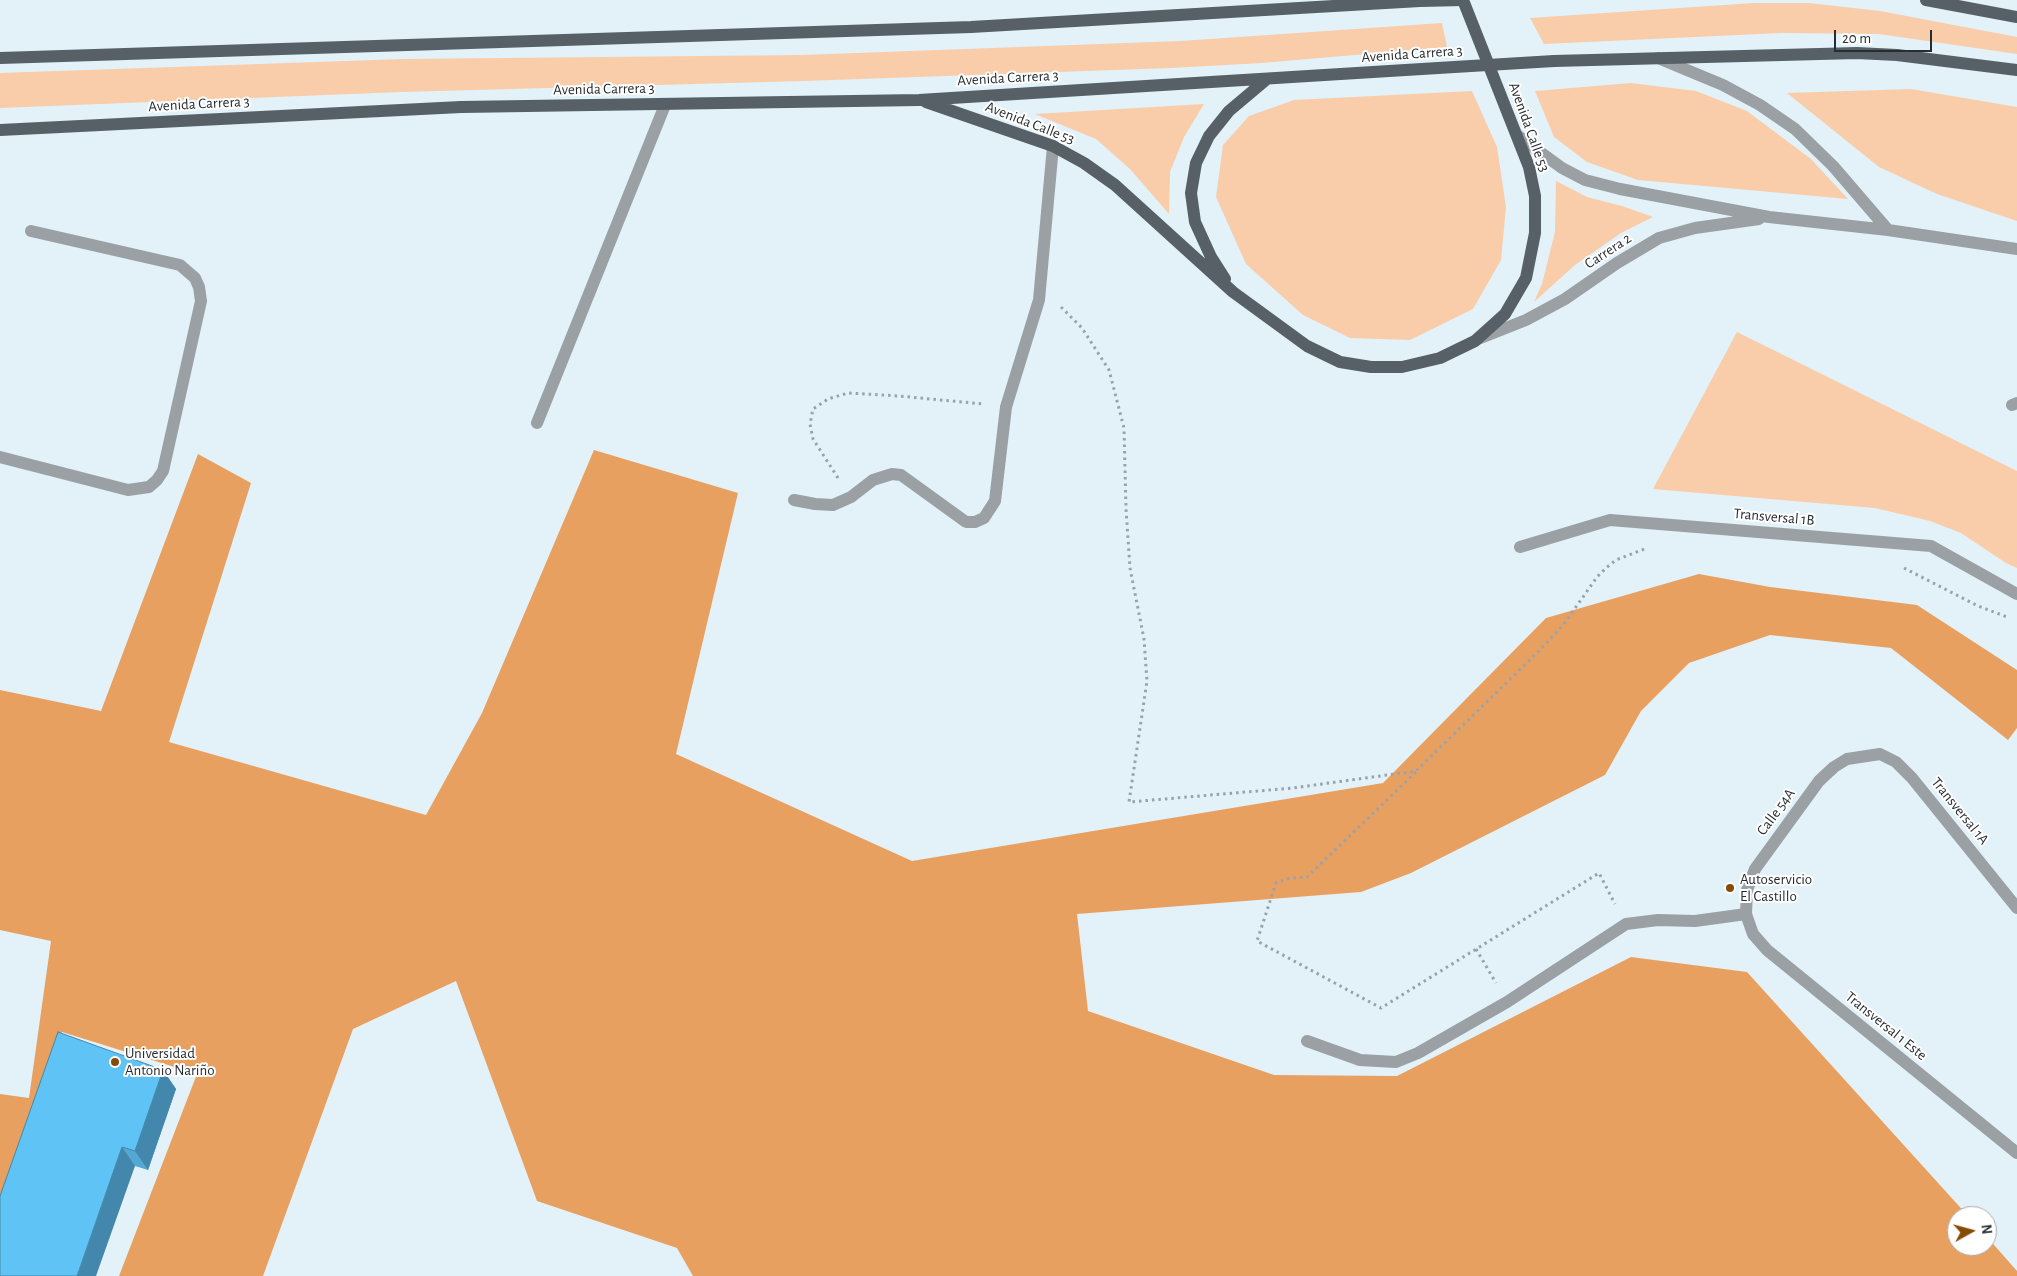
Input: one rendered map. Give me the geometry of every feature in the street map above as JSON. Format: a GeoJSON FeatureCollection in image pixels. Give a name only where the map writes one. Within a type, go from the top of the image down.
{"type":"FeatureCollection","features":[{"type":"Feature","properties":{"kind":"main road"},"geometry":{"type":"LineString","coordinates":[[0,58],[971,27],[1463,0]]}},
{"type":"Feature","properties":{"kind":"main road","name":"Avenida Calle 53"},"geometry":{"type":"LineString","coordinates":[[919,100],[1052,146],[1084,163],[1115,185],[1233,292],[1307,346],[1340,362],[1371,367],[1402,367],[1440,358],[1475,340],[1505,314],[1526,278],[1536,234],[1535,196],[1529,167],[1463,0]]}},
{"type":"Feature","properties":{"kind":"main road"},"geometry":{"type":"LineString","coordinates":[[1926,0],[2017,16]]}},
{"type":"Feature","properties":{"kind":"main road","name":"Avenida Carrera 3"},"geometry":{"type":"LineString","coordinates":[[0,130],[461,107],[919,100],[1554,61],[1656,57],[1857,53],[1897,55],[2017,70]]}},
{"type":"Feature","properties":{"kind":"main road","name":"Avenida Calle 53"},"geometry":{"type":"LineString","coordinates":[[1233,292],[1211,257],[1195,222],[1191,193],[1196,163],[1209,136],[1229,111],[1267,79]]}},
{"type":"Feature","properties":{"kind":"street"},"geometry":{"type":"LineString","coordinates":[[1656,57],[1724,85],[1760,105],[1795,129],[1833,166],[1888,230]]}},
{"type":"Feature","properties":{"kind":"street"},"geometry":{"type":"LineString","coordinates":[[537,423],[666,104]]}},
{"type":"Feature","properties":{"kind":"street","name":"Carrera 2"},"geometry":{"type":"LineString","coordinates":[[1517,135],[1562,168],[1585,180],[1620,189],[1769,217],[1888,230],[2017,249]]}},
{"type":"Feature","properties":{"kind":"street"},"geometry":{"type":"LineString","coordinates":[[794,500],[834,505],[851,497],[880,477],[892,474],[901,475],[966,522],[975,522],[984,518],[995,501],[1006,407],[1039,300],[1052,146]]}},
{"type":"Feature","properties":{"kind":"street","name":"Carrera 2"},"geometry":{"type":"LineString","coordinates":[[1475,340],[1526,320],[1565,299],[1617,263],[1659,238],[1695,228],[1769,217]]}},
{"type":"Feature","properties":{"kind":"street"},"geometry":{"type":"LineString","coordinates":[[0,458],[128,490],[148,486],[157,480],[163,470],[201,301],[200,287],[195,278],[180,265],[31,231]]}},
{"type":"Feature","properties":{"kind":"street","name":"Transversal 1B"},"geometry":{"type":"LineString","coordinates":[[1520,547],[1610,520],[1931,546],[2017,594]]}},
{"type":"Feature","properties":{"kind":"street","name":"Transversal 1A"},"geometry":{"type":"LineString","coordinates":[[1864,756],[1880,754],[1896,762],[1912,778],[2017,908]]}},
{"type":"Feature","properties":{"kind":"street","name":"Calle 54A"},"geometry":{"type":"LineString","coordinates":[[1746,914],[1747,890],[1754,869],[1819,781],[1834,767],[1848,759],[1864,756]]}},
{"type":"Feature","properties":{"kind":"street"},"geometry":{"type":"LineString","coordinates":[[1307,1041],[1360,1060],[1396,1062],[1418,1053],[1507,1002],[1626,924],[1658,920],[1695,921],[1746,914]]}},
{"type":"Feature","properties":{"kind":"street","name":"Transversal 1 Este"},"geometry":{"type":"LineString","coordinates":[[1746,914],[1753,934],[1767,950],[2017,1153]]}},
{"type":"Feature","properties":{"kind":"path"},"geometry":{"type":"LineString","coordinates":[[1039,300],[1063,308],[1082,328],[1096,348],[1109,370],[1124,428],[1130,568],[1144,639],[1147,681],[1129,802],[1292,788],[1416,771]]}},
{"type":"Feature","properties":{"kind":"path"},"geometry":{"type":"LineString","coordinates":[[851,497],[823,457],[814,439],[810,424],[813,409],[828,399],[848,393],[899,396],[1006,407]]}},
{"type":"Feature","properties":{"kind":"path"},"geometry":{"type":"LineString","coordinates":[[1626,924],[1599,873],[1381,1008],[1257,941],[1276,883],[1290,878],[1307,877],[1540,651],[1564,624],[1597,576],[1616,560],[1649,548]]}},
{"type":"Feature","properties":{"kind":"path"},"geometry":{"type":"LineString","coordinates":[[1902,567],[1978,606],[2010,617]]}},
{"type":"Feature","properties":{"kind":"path"},"geometry":{"type":"LineString","coordinates":[[1476,949],[1507,1002]]}},
{"type":"Feature","properties":{"kind":"shaded area"},"geometry":{"type":"Polygon","coordinates":[[[1754,3],[1809,3],[1880,11],[2017,37],[2017,54],[1879,34],[1781,33],[1544,44],[1530,18],[1754,3]]]}},
{"type":"Feature","properties":{"kind":"shaded area"},"geometry":{"type":"Polygon","coordinates":[[[1442,23],[1447,47],[1262,63],[1171,68],[804,81],[401,92],[0,108],[0,73],[403,59],[803,55],[1181,41],[1442,23]]]}},
{"type":"Feature","properties":{"kind":"shaded area"},"geometry":{"type":"Polygon","coordinates":[[[1631,83],[1696,91],[1747,111],[1811,159],[1848,199],[1638,180],[1587,162],[1554,137],[1535,91],[1631,83]]]}},
{"type":"Feature","properties":{"kind":"shaded area"},"geometry":{"type":"Polygon","coordinates":[[[1911,89],[2017,107],[2017,221],[1937,194],[1879,167],[1787,93],[1911,89]]]}},
{"type":"Feature","properties":{"kind":"shaded area"},"geometry":{"type":"Polygon","coordinates":[[[1472,91],[1497,147],[1506,207],[1501,260],[1473,309],[1410,340],[1350,338],[1303,315],[1246,264],[1216,197],[1223,145],[1249,116],[1294,100],[1472,91]]]}},
{"type":"Feature","properties":{"kind":"shaded area"},"geometry":{"type":"Polygon","coordinates":[[[1204,104],[1184,137],[1170,172],[1169,214],[1130,169],[1096,139],[1035,114],[1204,104]]]}},
{"type":"Feature","properties":{"kind":"shaded area"},"geometry":{"type":"Polygon","coordinates":[[[1556,181],[1587,197],[1622,206],[1653,217],[1621,233],[1575,265],[1534,302],[1542,284],[1555,232],[1556,181]]]}},
{"type":"Feature","properties":{"kind":"shaded area"},"geometry":{"type":"Polygon","coordinates":[[[1737,332],[2017,471],[2017,568],[2006,563],[1961,533],[1930,521],[1875,508],[1653,489],[1737,332]]]}},
{"type":"Feature","properties":{"kind":"shaded area"},"geometry":{"type":"Polygon","coordinates":[[[594,450],[738,493],[676,754],[912,861],[1383,783],[1546,618],[1699,574],[1770,587],[1917,605],[2017,670],[2017,728],[2008,740],[1891,648],[1770,635],[1689,663],[1641,711],[1605,775],[1411,873],[1361,892],[1077,914],[1088,1011],[1274,1075],[1397,1076],[1631,957],[1747,972],[1959,1206],[1947,1206],[1947,1256],[1997,1256],[1997,1248],[2017,1271],[2017,1276],[693,1276],[677,1248],[537,1201],[456,981],[353,1029],[263,1276],[119,1276],[197,1074],[62,1032],[0,1201],[0,1094],[29,1098],[51,941],[0,930],[0,690],[101,711],[198,454],[251,483],[169,742],[426,815],[482,713],[594,450]]]}},
{"type":"Feature","properties":{"kind":"building"},"geometry":{"type":"Polygon","coordinates":[[[58,1032],[163,1070],[135,1151],[122,1147],[77,1276],[0,1276],[0,1196],[58,1032]]]}},
{"type":"Feature","properties":{"kind":"place","name":"Autoservicio El Castillo"},"geometry":{"type":"Point","coordinates":[1730,888]}},
{"type":"Feature","properties":{"kind":"place","name":"Universidad Antonio Nariño"},"geometry":{"type":"Point","coordinates":[115,1062]}}]}
